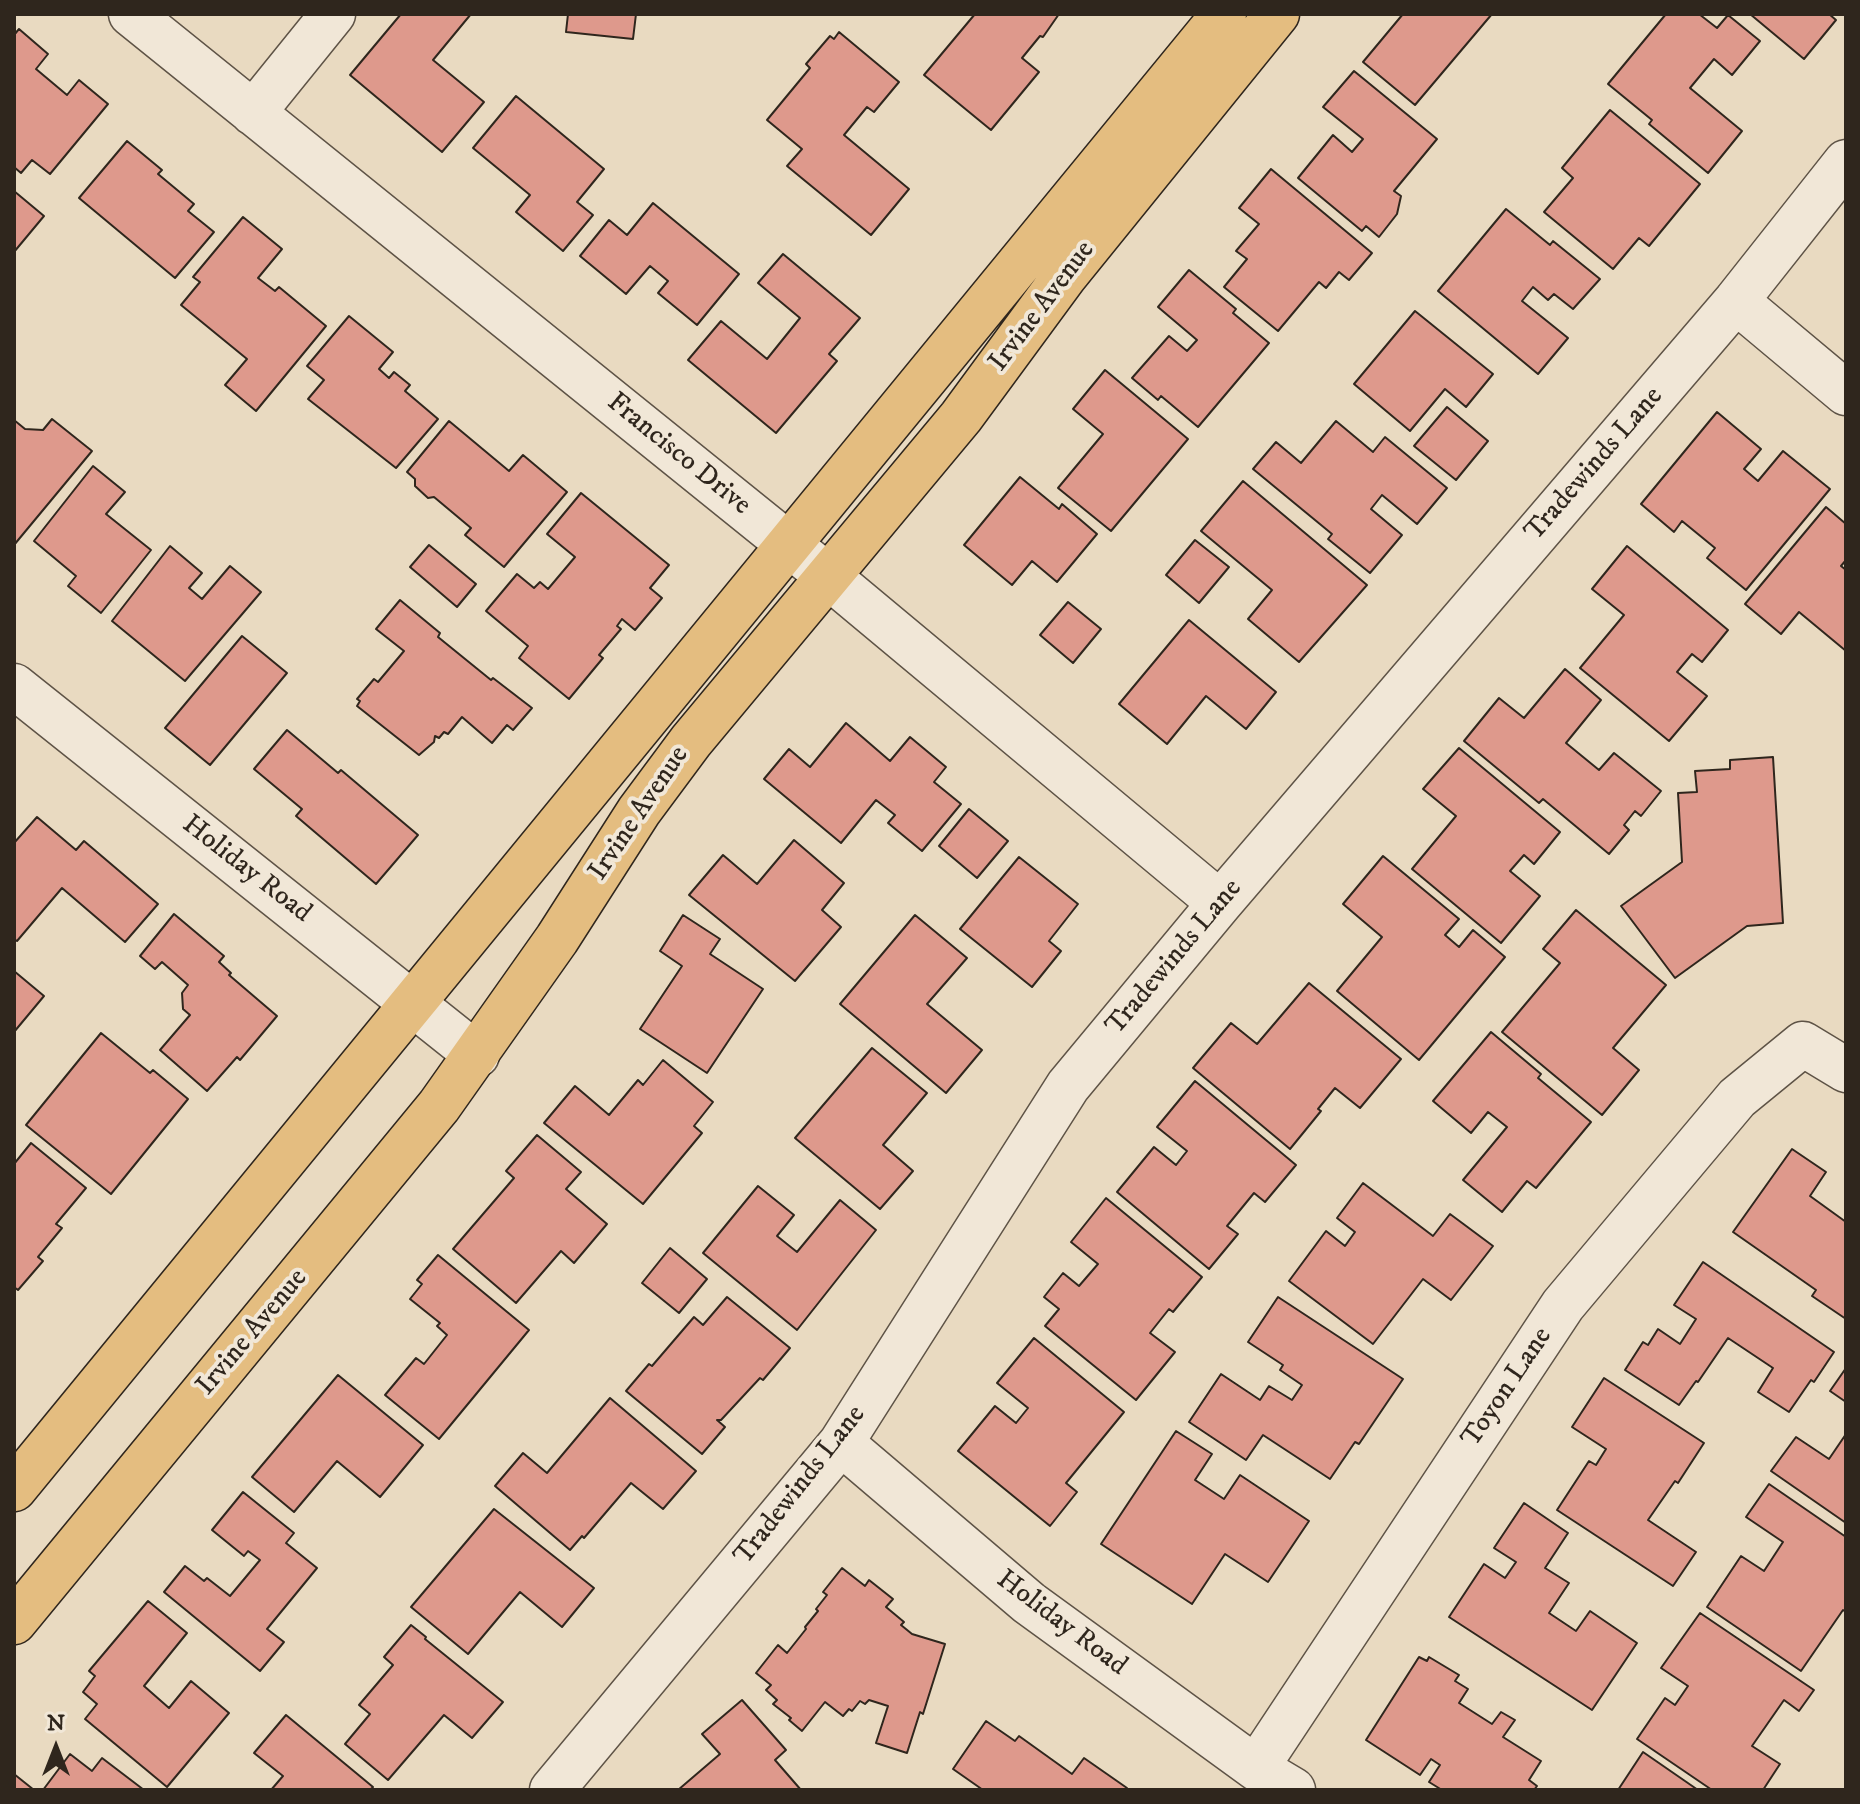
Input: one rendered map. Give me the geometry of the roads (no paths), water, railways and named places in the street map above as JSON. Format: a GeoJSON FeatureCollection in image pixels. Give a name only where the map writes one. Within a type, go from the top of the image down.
{"type":"FeatureCollection","features":[{"type":"Feature","properties":{"kind":"main road","name":"Irvine Avenue"},"geometry":{"type":"LineString","coordinates":[[14,1489],[1224,14]]}},
{"type":"Feature","properties":{"kind":"main road","name":"Irvine Avenue"},"geometry":{"type":"LineString","coordinates":[[14,1622],[332,1237],[477,1055],[557,939],[639,811],[691,741],[961,417],[1064,277],[1277,14]]}},
{"type":"Feature","properties":{"kind":"street","name":"Francisco Drive"},"geometry":{"type":"LineString","coordinates":[[131,14],[789,544],[1220,903]]}},
{"type":"Feature","properties":{"kind":"street"},"geometry":{"type":"LineString","coordinates":[[253,113],[333,14]]}},
{"type":"Feature","properties":{"kind":"street","name":"Tradewinds Lane"},"geometry":{"type":"LineString","coordinates":[[552,1790],[841,1443],[1068,1086],[1220,903],[1736,301],[1846,162]]}},
{"type":"Feature","properties":{"kind":"street"},"geometry":{"type":"LineString","coordinates":[[1736,301],[1846,393]]}},
{"type":"Feature","properties":{"kind":"street","name":"Holiday Road"},"geometry":{"type":"LineString","coordinates":[[18,697],[413,1002],[477,1055]]}},
{"type":"Feature","properties":{"kind":"street","name":"Toyon Lane"},"geometry":{"type":"LineString","coordinates":[[1256,1768],[1563,1305],[1737,1098],[1803,1044],[1846,1070]]}},
{"type":"Feature","properties":{"kind":"street","name":"Holiday Road"},"geometry":{"type":"LineString","coordinates":[[841,1443],[1029,1603],[1256,1768],[1293,1790]]}}]}
